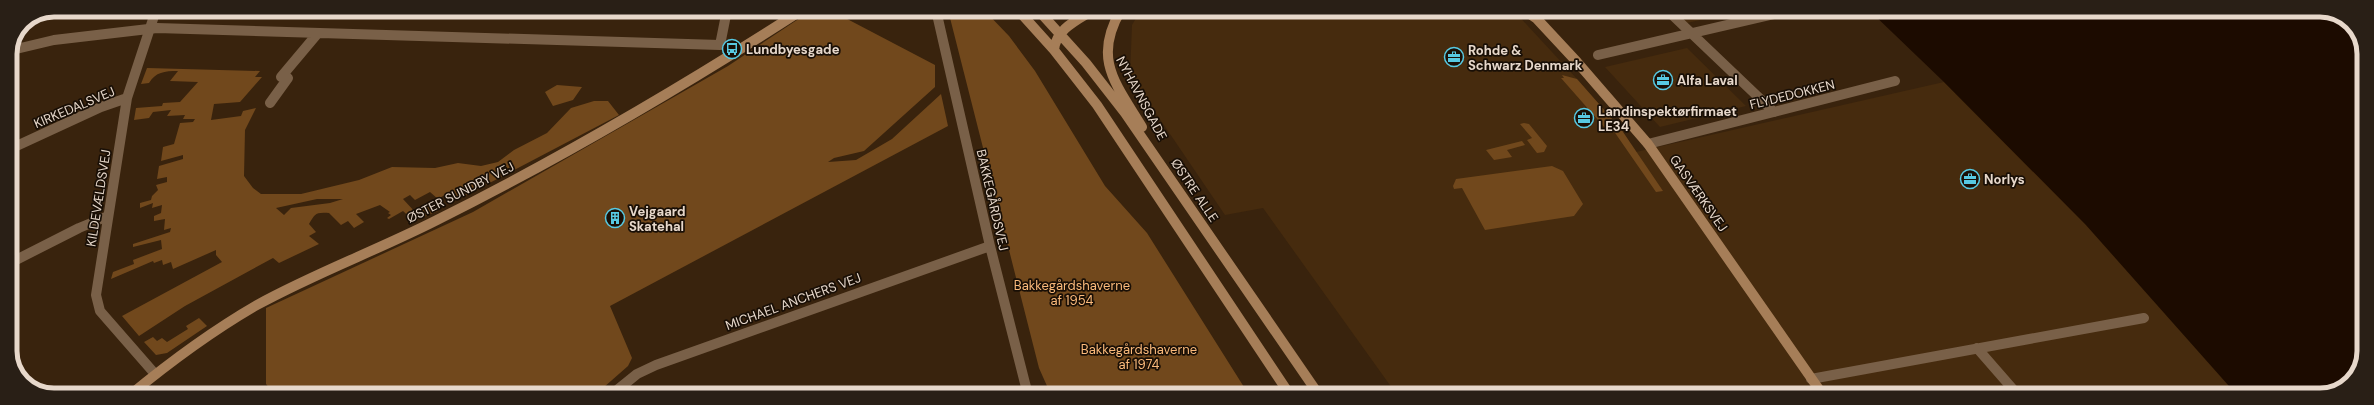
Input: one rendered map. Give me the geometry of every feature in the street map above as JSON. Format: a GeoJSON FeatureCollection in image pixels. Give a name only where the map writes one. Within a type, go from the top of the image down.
{"type":"FeatureCollection","features":[{"type":"Feature","properties":{"kind":"street","name":"KILDEVÆLDSVEJ"},"geometry":{"type":"LineString","coordinates":[[153,17],[127,98],[96,295],[100,311],[155,374]]}},
{"type":"Feature","properties":{"kind":"street"},"geometry":{"type":"LineString","coordinates":[[18,49],[54,40],[149,28],[720,45],[726,17]]}},
{"type":"Feature","properties":{"kind":"street","name":"ØSTER SUNDBY VEJ"},"geometry":{"type":"LineString","coordinates":[[138,388],[197,342],[278,294],[435,221],[583,142],[715,67],[791,17]]}},
{"type":"Feature","properties":{"kind":"street","name":"BAKKEGÅRDSVEJ"},"geometry":{"type":"LineString","coordinates":[[938,17],[990,246],[1026,388]]}},
{"type":"Feature","properties":{"kind":"street"},"geometry":{"type":"LineString","coordinates":[[1024,17],[1054,50],[1097,105],[1285,388]]}},
{"type":"Feature","properties":{"kind":"street","name":"ØSTRE ALLE"},"geometry":{"type":"LineString","coordinates":[[1045,17],[1061,34],[1109,92],[1168,175],[1314,388]]}},
{"type":"Feature","properties":{"kind":"street"},"geometry":{"type":"LineString","coordinates":[[1054,50],[1054,44],[1061,34],[1084,17]]}},
{"type":"Feature","properties":{"kind":"street","name":"NYHAVNSGADE"},"geometry":{"type":"LineString","coordinates":[[1117,17],[1107,34],[1106,60],[1112,76],[1168,175]]}},
{"type":"Feature","properties":{"kind":"street","name":"GASVÆRKSVEJ"},"geometry":{"type":"LineString","coordinates":[[1537,17],[1610,98],[1648,144],[1818,388]]}},
{"type":"Feature","properties":{"kind":"street"},"geometry":{"type":"LineString","coordinates":[[1673,17],[1774,112]]}},
{"type":"Feature","properties":{"kind":"street"},"geometry":{"type":"LineString","coordinates":[[1598,55],[1762,17]]}},
{"type":"Feature","properties":{"kind":"street"},"geometry":{"type":"LineString","coordinates":[[270,103],[288,78],[281,77],[318,33]]}},
{"type":"Feature","properties":{"kind":"street","name":"FLYDEDOKKEN"},"geometry":{"type":"LineString","coordinates":[[1648,144],[1895,81]]}},
{"type":"Feature","properties":{"kind":"street","name":"KIRKEDALSVEJ"},"geometry":{"type":"LineString","coordinates":[[17,146],[101,107],[127,98]]}},
{"type":"Feature","properties":{"kind":"street"},"geometry":{"type":"LineString","coordinates":[[17,259],[79,228],[108,216]]}},
{"type":"Feature","properties":{"kind":"street","name":"MICHAEL ANCHERS VEJ"},"geometry":{"type":"LineString","coordinates":[[620,388],[637,374],[656,364],[990,246]]}},
{"type":"Feature","properties":{"kind":"street"},"geometry":{"type":"LineString","coordinates":[[1811,379],[2144,318]]}},
{"type":"Feature","properties":{"kind":"street"},"geometry":{"type":"LineString","coordinates":[[1977,348],[2012,388]]}},
{"type":"Feature","properties":{"kind":"shaded area"},"geometry":{"type":"Polygon","coordinates":[[[1137,17],[1519,17],[1621,129],[1636,152],[1944,82],[2086,225],[2231,388],[1392,388],[1263,208],[1225,215],[1130,75],[1132,25],[1137,17]]]}},
{"type":"Feature","properties":{"kind":"shaded area"},"geometry":{"type":"Polygon","coordinates":[[[1681,17],[1713,17],[1687,23],[1681,17]]]}},
{"type":"Feature","properties":{"kind":"shaded area"},"geometry":{"type":"Polygon","coordinates":[[[1876,17],[2325,17],[2344,26],[2351,33],[2356,44],[2357,52],[2357,356],[2352,369],[2344,379],[2332,386],[2327,387],[2231,388],[2086,225],[1944,82],[1876,17]]]}},
{"type":"Feature","properties":{"kind":"shaded area","name":"Alfa Laval"},"geometry":{"type":"Polygon","coordinates":[[[1687,48],[1746,106],[1660,127],[1605,67],[1687,48]]]}},
{"type":"Feature","properties":{"kind":"green space"},"geometry":{"type":"Polygon","coordinates":[[[802,17],[843,17],[935,65],[935,87],[864,151],[834,158],[828,162],[856,160],[892,139],[941,94],[948,126],[610,306],[632,358],[628,366],[603,388],[269,388],[266,384],[266,308],[473,212],[728,66],[802,17]]]}},
{"type":"Feature","properties":{"kind":"green space"},"geometry":{"type":"Polygon","coordinates":[[[950,17],[991,17],[1009,36],[1035,71],[1105,186],[1147,233],[1245,388],[1048,388],[1039,368],[950,17]]]}},
{"type":"Feature","properties":{"kind":"green space"},"geometry":{"type":"Polygon","coordinates":[[[147,68],[260,71],[255,77],[262,77],[240,102],[214,104],[211,120],[241,116],[243,111],[256,108],[245,130],[244,176],[253,188],[261,194],[301,194],[359,180],[392,167],[435,168],[458,163],[481,166],[498,162],[514,150],[547,133],[571,108],[594,101],[608,101],[619,115],[457,200],[448,193],[438,199],[430,192],[415,200],[410,195],[403,199],[415,212],[430,204],[438,211],[414,221],[403,211],[389,219],[387,218],[391,215],[388,213],[390,212],[380,205],[356,214],[364,222],[354,228],[348,221],[341,225],[329,213],[318,213],[309,224],[316,232],[309,236],[319,244],[279,263],[273,258],[185,306],[139,336],[122,316],[222,262],[216,255],[216,250],[173,269],[171,262],[163,265],[162,260],[154,263],[153,261],[111,279],[113,272],[134,264],[133,260],[162,249],[161,240],[133,247],[133,244],[170,232],[171,228],[164,230],[165,219],[154,221],[154,216],[161,213],[162,205],[152,208],[153,203],[140,208],[140,203],[151,200],[152,196],[158,190],[156,185],[167,182],[167,177],[157,179],[159,166],[183,159],[183,155],[161,161],[163,147],[174,144],[180,123],[193,122],[195,119],[183,119],[185,115],[167,116],[171,110],[153,112],[149,118],[134,120],[136,108],[162,106],[163,103],[180,102],[198,82],[170,81],[178,71],[173,71],[158,74],[149,83],[141,84],[147,68]],[[317,199],[276,208],[284,215],[291,208],[330,203],[343,199],[317,199]]]}},
{"type":"Feature","properties":{"kind":"green space"},"geometry":{"type":"Polygon","coordinates":[[[1562,75],[1577,79],[1621,129],[1663,191],[1656,192],[1611,127],[1605,128],[1561,78],[1564,78],[1562,75]]]}},
{"type":"Feature","properties":{"kind":"green space"},"geometry":{"type":"Polygon","coordinates":[[[557,85],[582,87],[573,100],[553,106],[545,92],[557,85]]]}},
{"type":"Feature","properties":{"kind":"green space"},"geometry":{"type":"Polygon","coordinates":[[[1520,124],[1529,124],[1547,146],[1544,152],[1537,153],[1527,140],[1532,138],[1520,124]]]}},
{"type":"Feature","properties":{"kind":"green space"},"geometry":{"type":"Polygon","coordinates":[[[1522,141],[1525,145],[1507,150],[1512,157],[1494,160],[1486,150],[1522,141]]]}},
{"type":"Feature","properties":{"kind":"green space"},"geometry":{"type":"Polygon","coordinates":[[[1552,166],[1563,171],[1583,204],[1574,216],[1485,230],[1462,188],[1454,189],[1453,186],[1456,179],[1552,166]]]}},
{"type":"Feature","properties":{"kind":"green space"},"geometry":{"type":"Polygon","coordinates":[[[199,318],[207,326],[167,353],[156,355],[144,342],[153,337],[157,341],[162,338],[167,342],[188,329],[186,326],[199,318]]]}},
{"type":"Feature","properties":{"kind":"place","name":"Lundbyesgade"},"geometry":{"type":"Point","coordinates":[732,49]}},
{"type":"Feature","properties":{"kind":"place","name":"Rohde & Schwarz Denmark"},"geometry":{"type":"Point","coordinates":[1454,57]}},
{"type":"Feature","properties":{"kind":"place","name":"Alfa Laval"},"geometry":{"type":"Point","coordinates":[1663,80]}},
{"type":"Feature","properties":{"kind":"place","name":"Landinspektørfirmaet LE34"},"geometry":{"type":"Point","coordinates":[1584,118]}},
{"type":"Feature","properties":{"kind":"place","name":"Norlys"},"geometry":{"type":"Point","coordinates":[1970,179]}},
{"type":"Feature","properties":{"kind":"place","name":"Vejgaard Skatehal"},"geometry":{"type":"Point","coordinates":[615,218]}},
{"type":"Feature","properties":{"kind":"park label","name":"Bakkegårdshaverne af 1954"},"geometry":{"type":"Point","coordinates":[1072,292]}},
{"type":"Feature","properties":{"kind":"park label","name":"Bakkegårdshaverne af 1974"},"geometry":{"type":"Point","coordinates":[1139,356]}}]}
